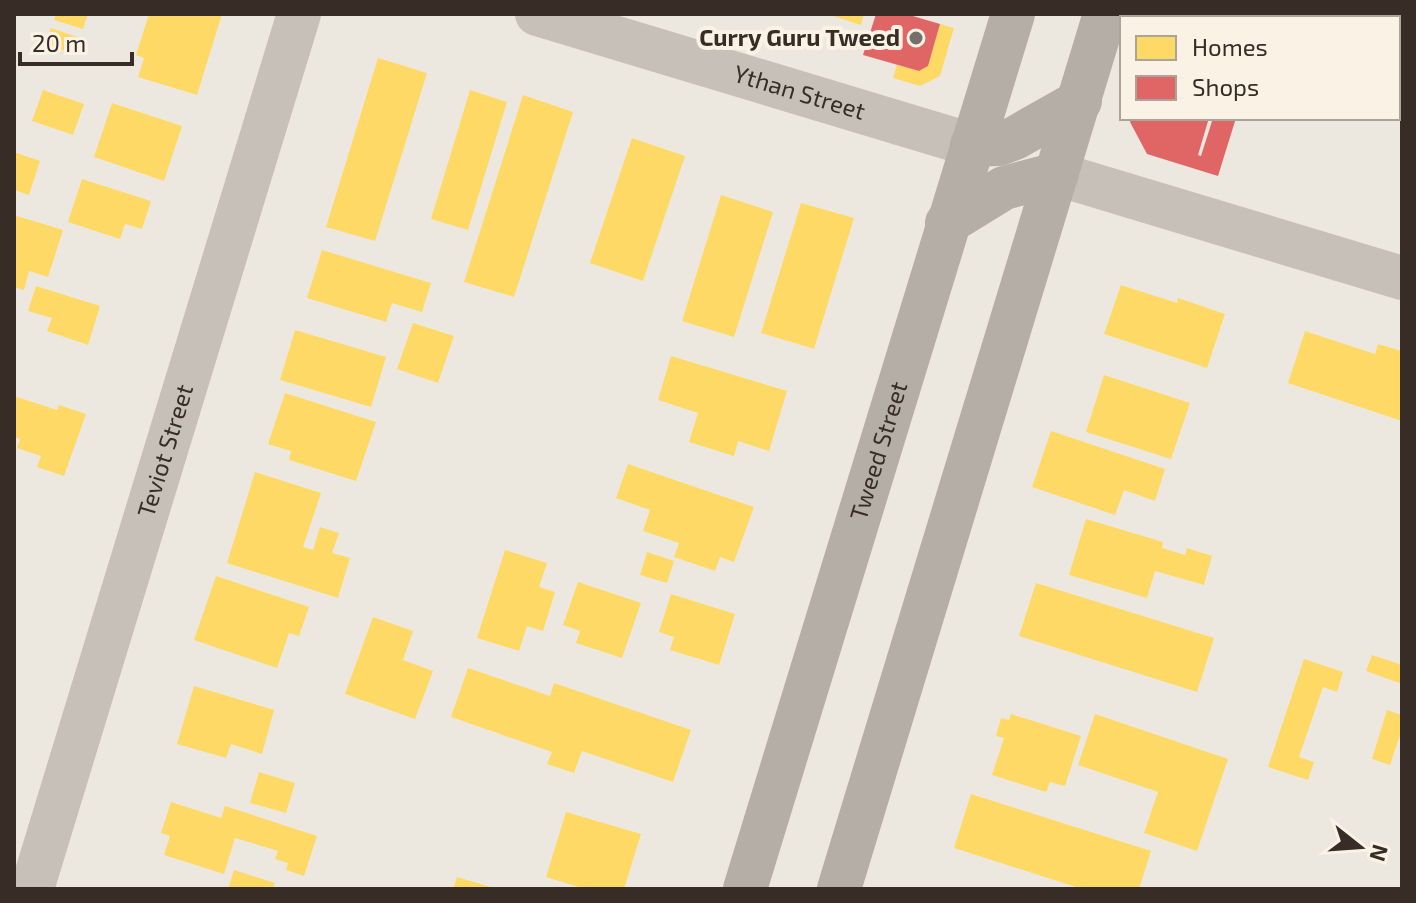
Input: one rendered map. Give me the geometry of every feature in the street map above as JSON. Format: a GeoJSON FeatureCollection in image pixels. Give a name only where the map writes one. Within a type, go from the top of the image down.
{"type":"FeatureCollection","features":[{"type":"Feature","properties":{"kind":"main road","name":"Tweed Street"},"geometry":{"type":"LineString","coordinates":[[745,889],[1013,14]]}},
{"type":"Feature","properties":{"kind":"main road"},"geometry":{"type":"LineString","coordinates":[[839,889],[1105,14]]}},
{"type":"Feature","properties":{"kind":"main road"},"geometry":{"type":"LineString","coordinates":[[972,145],[999,144],[1015,138],[1080,101]]}},
{"type":"Feature","properties":{"kind":"main road"},"geometry":{"type":"LineString","coordinates":[[947,223],[1004,188],[1057,174]]}},
{"type":"Feature","properties":{"kind":"street","name":"Teviot Street"},"geometry":{"type":"LineString","coordinates":[[32,889],[299,14]]}},
{"type":"Feature","properties":{"kind":"street","name":"Ythan Street"},"geometry":{"type":"LineString","coordinates":[[537,14],[972,145]]}},
{"type":"Feature","properties":{"kind":"street"},"geometry":{"type":"LineString","coordinates":[[1057,174],[1402,278]]}},
{"type":"Feature","properties":{"kind":"building: Homes"},"geometry":{"type":"Polygon","coordinates":[[[56,14],[88,14],[83,29],[54,20],[56,14]]]}},
{"type":"Feature","properties":{"kind":"building: Homes"},"geometry":{"type":"Polygon","coordinates":[[[149,14],[222,14],[197,95],[138,77],[144,58],[136,55],[149,14]]]}},
{"type":"Feature","properties":{"kind":"building: Homes"},"geometry":{"type":"Polygon","coordinates":[[[827,14],[864,14],[861,25],[827,14]]]}},
{"type":"Feature","properties":{"kind":"building: Homes"},"geometry":{"type":"Polygon","coordinates":[[[1230,14],[1294,14],[1294,16],[1230,14]]]}},
{"type":"Feature","properties":{"kind":"building: Homes"},"geometry":{"type":"Polygon","coordinates":[[[940,24],[954,28],[940,76],[920,86],[893,78],[897,65],[919,71],[928,66],[940,24]]]}},
{"type":"Feature","properties":{"kind":"building: Homes"},"geometry":{"type":"Polygon","coordinates":[[[51,28],[77,37],[71,53],[45,44],[51,28]]]}},
{"type":"Feature","properties":{"kind":"building: Homes"},"geometry":{"type":"Polygon","coordinates":[[[378,58],[427,73],[375,241],[326,227],[378,58]]]}},
{"type":"Feature","properties":{"kind":"building: Homes"},"geometry":{"type":"Polygon","coordinates":[[[43,90],[84,104],[73,135],[32,121],[43,90]]]}},
{"type":"Feature","properties":{"kind":"building: Homes"},"geometry":{"type":"Polygon","coordinates":[[[470,90],[507,102],[468,230],[431,219],[470,90]]]}},
{"type":"Feature","properties":{"kind":"building: Homes"},"geometry":{"type":"Polygon","coordinates":[[[523,95],[573,112],[514,297],[464,282],[523,95]]]}},
{"type":"Feature","properties":{"kind":"building: Homes"},"geometry":{"type":"Polygon","coordinates":[[[112,103],[182,126],[164,181],[94,157],[112,103]]]}},
{"type":"Feature","properties":{"kind":"building: Homes"},"geometry":{"type":"Polygon","coordinates":[[[632,138],[685,156],[643,281],[590,263],[632,138]]]}},
{"type":"Feature","properties":{"kind":"building: Homes"},"geometry":{"type":"Polygon","coordinates":[[[14,152],[40,161],[29,195],[14,190],[14,152]]]}},
{"type":"Feature","properties":{"kind":"building: Homes"},"geometry":{"type":"Polygon","coordinates":[[[82,179],[151,201],[142,229],[125,224],[120,239],[68,222],[82,179]]]}},
{"type":"Feature","properties":{"kind":"building: Homes"},"geometry":{"type":"Polygon","coordinates":[[[721,195],[773,212],[734,337],[682,321],[721,195]]]}},
{"type":"Feature","properties":{"kind":"building: Homes"},"geometry":{"type":"Polygon","coordinates":[[[801,203],[854,218],[814,349],[761,333],[801,203]]]}},
{"type":"Feature","properties":{"kind":"building: Homes"},"geometry":{"type":"Polygon","coordinates":[[[14,215],[63,230],[48,277],[29,271],[24,290],[14,287],[14,215]]]}},
{"type":"Feature","properties":{"kind":"building: Homes"},"geometry":{"type":"Polygon","coordinates":[[[322,250],[431,283],[422,312],[392,303],[386,322],[307,298],[322,250]]]}},
{"type":"Feature","properties":{"kind":"building: Homes"},"geometry":{"type":"Polygon","coordinates":[[[1121,285],[1177,303],[1178,298],[1225,314],[1207,368],[1104,334],[1121,285]]]}},
{"type":"Feature","properties":{"kind":"building: Homes"},"geometry":{"type":"Polygon","coordinates":[[[36,286],[100,306],[88,345],[47,331],[52,318],[28,311],[36,286]]]}},
{"type":"Feature","properties":{"kind":"building: Homes"},"geometry":{"type":"Polygon","coordinates":[[[413,323],[454,336],[438,383],[397,369],[413,323]]]}},
{"type":"Feature","properties":{"kind":"building: Homes"},"geometry":{"type":"Polygon","coordinates":[[[295,330],[386,357],[371,407],[280,380],[295,330]]]}},
{"type":"Feature","properties":{"kind":"building: Homes"},"geometry":{"type":"Polygon","coordinates":[[[1305,331],[1375,354],[1378,344],[1402,351],[1402,421],[1288,383],[1305,331]]]}},
{"type":"Feature","properties":{"kind":"building: Homes"},"geometry":{"type":"Polygon","coordinates":[[[671,356],[787,391],[769,451],[738,441],[734,456],[689,442],[698,413],[658,400],[671,356]]]}},
{"type":"Feature","properties":{"kind":"building: Homes"},"geometry":{"type":"Polygon","coordinates":[[[1104,375],[1190,403],[1171,459],[1086,432],[1104,375]]]}},
{"type":"Feature","properties":{"kind":"building: Homes"},"geometry":{"type":"Polygon","coordinates":[[[285,393],[376,422],[356,481],[289,460],[291,451],[268,444],[285,393]]]}},
{"type":"Feature","properties":{"kind":"building: Homes"},"geometry":{"type":"Polygon","coordinates":[[[14,396],[57,410],[59,405],[86,414],[64,476],[37,467],[41,456],[17,448],[20,439],[14,437],[14,396]]]}},
{"type":"Feature","properties":{"kind":"building: Homes"},"geometry":{"type":"Polygon","coordinates":[[[1051,431],[1165,469],[1155,501],[1124,490],[1115,515],[1032,487],[1051,431]]]}},
{"type":"Feature","properties":{"kind":"building: Homes"},"geometry":{"type":"Polygon","coordinates":[[[628,464],[754,507],[734,562],[720,557],[715,571],[674,557],[679,543],[643,531],[650,510],[616,498],[628,464]]]}},
{"type":"Feature","properties":{"kind":"building: Homes"},"geometry":{"type":"Polygon","coordinates":[[[255,472],[321,493],[303,547],[313,550],[320,527],[339,533],[332,553],[350,558],[338,598],[227,563],[255,472]]]}},
{"type":"Feature","properties":{"kind":"building: Homes"},"geometry":{"type":"Polygon","coordinates":[[[1086,519],[1163,542],[1162,548],[1185,555],[1187,548],[1212,556],[1204,585],[1155,571],[1147,598],[1069,575],[1086,519]]]}},
{"type":"Feature","properties":{"kind":"building: Homes"},"geometry":{"type":"Polygon","coordinates":[[[505,550],[547,563],[539,587],[555,592],[543,631],[527,626],[519,651],[477,638],[505,550]]]}},
{"type":"Feature","properties":{"kind":"building: Homes"},"geometry":{"type":"Polygon","coordinates":[[[647,552],[674,561],[667,583],[640,575],[647,552]]]}},
{"type":"Feature","properties":{"kind":"building: Homes"},"geometry":{"type":"Polygon","coordinates":[[[216,576],[309,607],[299,636],[289,633],[277,668],[194,640],[216,576]]]}},
{"type":"Feature","properties":{"kind":"building: Homes"},"geometry":{"type":"Polygon","coordinates":[[[578,582],[641,603],[622,658],[576,643],[580,631],[563,625],[578,582]]]}},
{"type":"Feature","properties":{"kind":"building: Homes"},"geometry":{"type":"Polygon","coordinates":[[[1036,583],[1214,638],[1197,692],[1019,636],[1036,583]]]}},
{"type":"Feature","properties":{"kind":"building: Homes"},"geometry":{"type":"Polygon","coordinates":[[[671,594],[735,614],[719,665],[670,650],[674,637],[659,632],[671,594]]]}},
{"type":"Feature","properties":{"kind":"building: Homes"},"geometry":{"type":"Polygon","coordinates":[[[373,617],[413,631],[403,660],[433,671],[415,719],[345,694],[373,617]]]}},
{"type":"Feature","properties":{"kind":"building: Homes"},"geometry":{"type":"Polygon","coordinates":[[[1372,655],[1402,665],[1402,684],[1366,671],[1372,655]]]}},
{"type":"Feature","properties":{"kind":"building: Homes"},"geometry":{"type":"Polygon","coordinates":[[[1304,659],[1343,672],[1337,692],[1323,687],[1299,757],[1314,762],[1308,780],[1268,767],[1304,659]]]}},
{"type":"Feature","properties":{"kind":"building: Homes"},"geometry":{"type":"Polygon","coordinates":[[[468,668],[550,696],[554,683],[691,730],[673,782],[582,751],[574,773],[547,764],[552,752],[451,717],[468,668]]]}},
{"type":"Feature","properties":{"kind":"building: Homes"},"geometry":{"type":"Polygon","coordinates":[[[194,686],[274,710],[262,754],[231,744],[226,758],[177,744],[194,686]]]}},
{"type":"Feature","properties":{"kind":"building: Homes"},"geometry":{"type":"Polygon","coordinates":[[[1387,710],[1402,715],[1402,729],[1390,765],[1372,759],[1387,710]]]}},
{"type":"Feature","properties":{"kind":"building: Homes"},"geometry":{"type":"Polygon","coordinates":[[[1011,714],[1081,736],[1065,786],[1050,782],[1046,792],[992,775],[1004,738],[996,736],[1001,718],[1009,720],[1011,714]]]}},
{"type":"Feature","properties":{"kind":"building: Homes"},"geometry":{"type":"Polygon","coordinates":[[[1095,714],[1228,759],[1197,851],[1144,833],[1158,792],[1078,765],[1095,714]]]}},
{"type":"Feature","properties":{"kind":"building: Homes"},"geometry":{"type":"Polygon","coordinates":[[[259,772],[295,783],[286,813],[250,803],[259,772]]]}},
{"type":"Feature","properties":{"kind":"building: Homes"},"geometry":{"type":"Polygon","coordinates":[[[971,794],[1151,851],[1139,889],[1082,889],[954,848],[971,794]]]}},
{"type":"Feature","properties":{"kind":"building: Homes"},"geometry":{"type":"Polygon","coordinates":[[[171,802],[221,818],[225,806],[317,836],[304,876],[286,870],[288,863],[275,859],[278,851],[235,838],[224,874],[164,855],[170,836],[161,833],[171,802]]]}},
{"type":"Feature","properties":{"kind":"building: Homes"},"geometry":{"type":"Polygon","coordinates":[[[566,812],[641,834],[624,889],[585,889],[546,877],[566,812]]]}},
{"type":"Feature","properties":{"kind":"building: Homes"},"geometry":{"type":"Polygon","coordinates":[[[234,870],[275,883],[273,889],[228,889],[234,870]]]}},
{"type":"Feature","properties":{"kind":"building: Homes"},"geometry":{"type":"Polygon","coordinates":[[[457,877],[494,888],[494,889],[453,889],[457,877]]]}},
{"type":"Feature","properties":{"kind":"building: Shops"},"geometry":{"type":"Polygon","coordinates":[[[876,14],[906,14],[940,24],[928,66],[919,71],[863,55],[876,14]]]}},
{"type":"Feature","properties":{"kind":"building: Shops"},"geometry":{"type":"Polygon","coordinates":[[[1208,120],[1198,155],[1201,156],[1212,120],[1235,120],[1218,176],[1147,154],[1130,122],[1208,120]]]}},
{"type":"Feature","properties":{"kind":"place","name":"Curry Guru Tweed"},"geometry":{"type":"Point","coordinates":[916,38]}}]}
